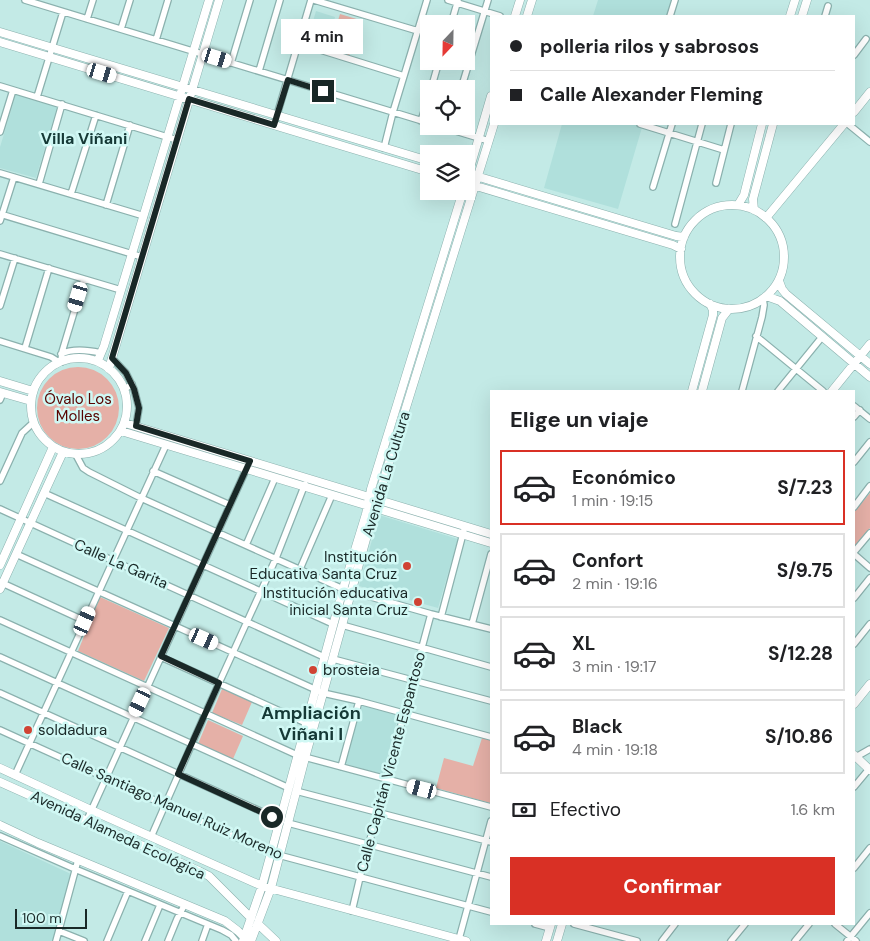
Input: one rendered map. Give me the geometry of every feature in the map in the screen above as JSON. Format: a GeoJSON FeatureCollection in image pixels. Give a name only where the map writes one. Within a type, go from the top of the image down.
{"type":"FeatureCollection","features":[{"type":"Feature","properties":{"kind":"street"},"geometry":{"type":"LineString","coordinates":[[25,0],[39,2],[63,12],[420,121]]}},
{"type":"Feature","properties":{"kind":"street"},"geometry":{"type":"LineString","coordinates":[[87,19],[93,0]]}},
{"type":"Feature","properties":{"kind":"street"},"geometry":{"type":"LineString","coordinates":[[121,29],[130,0]]}},
{"type":"Feature","properties":{"kind":"street"},"geometry":{"type":"LineString","coordinates":[[156,40],[168,0]]}},
{"type":"Feature","properties":{"kind":"street"},"geometry":{"type":"LineString","coordinates":[[96,361],[101,353],[121,290],[209,0]]}},
{"type":"Feature","properties":{"kind":"street"},"geometry":{"type":"LineString","coordinates":[[110,369],[219,0]]}},
{"type":"Feature","properties":{"kind":"street"},"geometry":{"type":"LineString","coordinates":[[231,63],[250,0]]}},
{"type":"Feature","properties":{"kind":"street"},"geometry":{"type":"LineString","coordinates":[[259,71],[280,0]]}},
{"type":"Feature","properties":{"kind":"street"},"geometry":{"type":"LineString","coordinates":[[274,125],[313,0],[418,31]]}},
{"type":"Feature","properties":{"kind":"street"},"geometry":{"type":"LineString","coordinates":[[384,148],[427,0]]}},
{"type":"Feature","properties":{"kind":"street"},"geometry":{"type":"LineString","coordinates":[[448,0],[458,1],[496,15]]}},
{"type":"Feature","properties":{"kind":"street"},"geometry":{"type":"LineString","coordinates":[[464,80],[488,0]]}},
{"type":"Feature","properties":{"kind":"street"},"geometry":{"type":"LineString","coordinates":[[515,15],[520,0]]}},
{"type":"Feature","properties":{"kind":"street"},"geometry":{"type":"LineString","coordinates":[[527,15],[532,0]]}},
{"type":"Feature","properties":{"kind":"street"},"geometry":{"type":"LineString","coordinates":[[670,15],[675,0]]}},
{"type":"Feature","properties":{"kind":"street"},"geometry":{"type":"LineString","coordinates":[[790,15],[795,0]]}},
{"type":"Feature","properties":{"kind":"street"},"geometry":{"type":"LineString","coordinates":[[802,15],[807,0]]}},
{"type":"Feature","properties":{"kind":"street"},"geometry":{"type":"LineString","coordinates":[[454,15],[458,1]]}},
{"type":"Feature","properties":{"kind":"street"},"geometry":{"type":"LineString","coordinates":[[825,15],[828,6]]}},
{"type":"Feature","properties":{"kind":"street"},"geometry":{"type":"LineString","coordinates":[[37,97],[63,12]]}},
{"type":"Feature","properties":{"kind":"street"},"geometry":{"type":"LineString","coordinates":[[0,32],[420,158]]}},
{"type":"Feature","properties":{"kind":"street"},"geometry":{"type":"LineString","coordinates":[[855,54],[866,39]]}},
{"type":"Feature","properties":{"kind":"street"},"geometry":{"type":"LineString","coordinates":[[0,42],[420,169]]}},
{"type":"Feature","properties":{"kind":"street"},"geometry":{"type":"LineString","coordinates":[[298,44],[404,76]]}},
{"type":"Feature","properties":{"kind":"street"},"geometry":{"type":"LineString","coordinates":[[0,86],[177,140]]}},
{"type":"Feature","properties":{"kind":"street"},"geometry":{"type":"LineString","coordinates":[[0,132],[13,90]]}},
{"type":"Feature","properties":{"kind":"street"},"geometry":{"type":"LineString","coordinates":[[855,111],[870,92]]}},
{"type":"Feature","properties":{"kind":"street"},"geometry":{"type":"LineString","coordinates":[[475,148],[490,99]]}},
{"type":"Feature","properties":{"kind":"street"},"geometry":{"type":"LineString","coordinates":[[39,184],[62,104]]}},
{"type":"Feature","properties":{"kind":"street"},"geometry":{"type":"LineString","coordinates":[[71,194],[96,115]]}},
{"type":"Feature","properties":{"kind":"street"},"geometry":{"type":"LineString","coordinates":[[106,205],[130,125]]}},
{"type":"Feature","properties":{"kind":"street","name":"Avenida La Cultura"},"geometry":{"type":"LineString","coordinates":[[244,940],[301,757],[319,691],[324,657],[343,588],[366,514],[378,499],[494,125]]}},
{"type":"Feature","properties":{"kind":"street"},"geometry":{"type":"LineString","coordinates":[[643,125],[724,150]]}},
{"type":"Feature","properties":{"kind":"street"},"geometry":{"type":"LineString","coordinates":[[653,186],[672,125]]}},
{"type":"Feature","properties":{"kind":"street"},"geometry":{"type":"LineString","coordinates":[[675,224],[702,125]]}},
{"type":"Feature","properties":{"kind":"street"},"geometry":{"type":"LineString","coordinates":[[716,182],[731,125]]}},
{"type":"Feature","properties":{"kind":"street"},"geometry":{"type":"LineString","coordinates":[[738,205],[744,195],[762,125]]}},
{"type":"Feature","properties":{"kind":"street"},"geometry":{"type":"LineString","coordinates":[[754,210],[753,199],[773,125]]}},
{"type":"Feature","properties":{"kind":"street"},"geometry":{"type":"LineString","coordinates":[[766,218],[845,125]]}},
{"type":"Feature","properties":{"kind":"street"},"geometry":{"type":"LineString","coordinates":[[847,125],[870,142]]}},
{"type":"Feature","properties":{"kind":"street"},"geometry":{"type":"LineString","coordinates":[[470,135],[489,141]]}},
{"type":"Feature","properties":{"kind":"street"},"geometry":{"type":"LineString","coordinates":[[0,173],[144,216]]}},
{"type":"Feature","properties":{"kind":"street"},"geometry":{"type":"LineString","coordinates":[[475,176],[684,237]]}},
{"type":"Feature","properties":{"kind":"street"},"geometry":{"type":"LineString","coordinates":[[14,177],[1,216],[142,257]]}},
{"type":"Feature","properties":{"kind":"street"},"geometry":{"type":"LineString","coordinates":[[476,186],[681,249]]}},
{"type":"Feature","properties":{"kind":"street","name":"Avenida La Cultura"},"geometry":{"type":"LineString","coordinates":[[301,757],[306,722],[333,659],[352,591],[371,507],[369,497],[371,489],[459,200]]}},
{"type":"Feature","properties":{"kind":"street"},"geometry":{"type":"LineString","coordinates":[[738,205],[754,210],[766,218],[782,240],[784,261],[778,281],[765,298],[749,306],[729,309],[710,304],[694,292],[684,276],[681,266],[681,249],[684,237],[697,218],[716,208],[738,205]]}},
{"type":"Feature","properties":{"kind":"street"},"geometry":{"type":"LineString","coordinates":[[0,254],[121,290]]}},
{"type":"Feature","properties":{"kind":"street"},"geometry":{"type":"LineString","coordinates":[[0,306],[15,258]]}},
{"type":"Feature","properties":{"kind":"street"},"geometry":{"type":"LineString","coordinates":[[25,348],[49,268]]}},
{"type":"Feature","properties":{"kind":"street"},"geometry":{"type":"LineString","coordinates":[[60,359],[84,279]]}},
{"type":"Feature","properties":{"kind":"street"},"geometry":{"type":"LineString","coordinates":[[778,281],[786,294],[870,364]]}},
{"type":"Feature","properties":{"kind":"street"},"geometry":{"type":"LineString","coordinates":[[742,390],[765,298]]}},
{"type":"Feature","properties":{"kind":"street"},"geometry":{"type":"LineString","coordinates":[[765,298],[780,302],[870,378]]}},
{"type":"Feature","properties":{"kind":"street"},"geometry":{"type":"LineString","coordinates":[[692,390],[713,315],[710,304]]}},
{"type":"Feature","properties":{"kind":"street"},"geometry":{"type":"LineString","coordinates":[[702,390],[722,318],[729,309]]}},
{"type":"Feature","properties":{"kind":"street"},"geometry":{"type":"LineString","coordinates":[[756,336],[821,390]]}},
{"type":"Feature","properties":{"kind":"street"},"geometry":{"type":"LineString","coordinates":[[779,390],[822,337]]}},
{"type":"Feature","properties":{"kind":"street"},"geometry":{"type":"LineString","coordinates":[[417,339],[427,342]]}},
{"type":"Feature","properties":{"kind":"street"},"geometry":{"type":"LineString","coordinates":[[0,341],[60,359],[78,358],[96,361],[110,369],[118,378],[124,389],[128,406],[123,427],[113,441],[102,449],[89,454],[76,455],[63,452],[54,447],[40,435],[31,412],[33,391],[41,377],[60,359],[65,352],[91,350],[101,353]]}},
{"type":"Feature","properties":{"kind":"street"},"geometry":{"type":"LineString","coordinates":[[835,390],[870,344]]}},
{"type":"Feature","properties":{"kind":"street"},"geometry":{"type":"LineString","coordinates":[[112,358],[126,373],[134,389],[139,408],[136,426]]}},
{"type":"Feature","properties":{"kind":"street"},"geometry":{"type":"LineString","coordinates":[[0,381],[33,391]]}},
{"type":"Feature","properties":{"kind":"street"},"geometry":{"type":"LineString","coordinates":[[124,389],[132,384]]}},
{"type":"Feature","properties":{"kind":"street"},"geometry":{"type":"LineString","coordinates":[[1,395],[31,401]]}},
{"type":"Feature","properties":{"kind":"street"},"geometry":{"type":"LineString","coordinates":[[855,407],[870,419]]}},
{"type":"Feature","properties":{"kind":"street"},"geometry":{"type":"LineString","coordinates":[[855,417],[860,410]]}},
{"type":"Feature","properties":{"kind":"street"},"geometry":{"type":"LineString","coordinates":[[0,481],[22,433],[34,422]]}},
{"type":"Feature","properties":{"kind":"street"},"geometry":{"type":"LineString","coordinates":[[123,427],[136,426],[490,534]]}},
{"type":"Feature","properties":{"kind":"street"},"geometry":{"type":"LineString","coordinates":[[123,427],[166,444],[490,543]]}},
{"type":"Feature","properties":{"kind":"street"},"geometry":{"type":"LineString","coordinates":[[855,461],[870,442]]}},
{"type":"Feature","properties":{"kind":"street"},"geometry":{"type":"LineString","coordinates":[[15,774],[166,444]]}},
{"type":"Feature","properties":{"kind":"street"},"geometry":{"type":"LineString","coordinates":[[0,565],[54,447]]}},
{"type":"Feature","properties":{"kind":"street"},"geometry":{"type":"LineString","coordinates":[[63,452],[1,585],[85,621]]}},
{"type":"Feature","properties":{"kind":"street"},"geometry":{"type":"LineString","coordinates":[[76,455],[83,468],[89,472],[142,498],[343,588],[441,617],[490,629]]}},
{"type":"Feature","properties":{"kind":"street"},"geometry":{"type":"LineString","coordinates":[[87,820],[250,461]]}},
{"type":"Feature","properties":{"kind":"street"},"geometry":{"type":"LineString","coordinates":[[154,471],[230,505]]}},
{"type":"Feature","properties":{"kind":"street"},"geometry":{"type":"LineString","coordinates":[[246,545],[275,478]]}},
{"type":"Feature","properties":{"kind":"street"},"geometry":{"type":"LineString","coordinates":[[151,837],[276,558],[307,478]]}},
{"type":"Feature","properties":{"kind":"street"},"geometry":{"type":"LineString","coordinates":[[855,505],[870,486]]}},
{"type":"Feature","properties":{"kind":"street"},"geometry":{"type":"LineString","coordinates":[[44,492],[333,624]]}},
{"type":"Feature","properties":{"kind":"street"},"geometry":{"type":"LineString","coordinates":[[300,569],[332,495]]}},
{"type":"Feature","properties":{"kind":"street","name":"Calle La Garita"},"geometry":{"type":"LineString","coordinates":[[0,509],[324,657]]}},
{"type":"Feature","properties":{"kind":"street"},"geometry":{"type":"LineString","coordinates":[[441,617],[465,526]]}},
{"type":"Feature","properties":{"kind":"street"},"geometry":{"type":"LineString","coordinates":[[855,552],[870,533]]}},
{"type":"Feature","properties":{"kind":"street"},"geometry":{"type":"LineString","coordinates":[[16,554],[319,691],[490,737]]}},
{"type":"Feature","properties":{"kind":"street"},"geometry":{"type":"LineString","coordinates":[[855,554],[870,568]]}},
{"type":"Feature","properties":{"kind":"street"},"geometry":{"type":"LineString","coordinates":[[472,624],[490,558]]}},
{"type":"Feature","properties":{"kind":"street"},"geometry":{"type":"LineString","coordinates":[[855,597],[870,578]]}},
{"type":"Feature","properties":{"kind":"street","name":"Calle Capitán Vicente Espantoso"},"geometry":{"type":"LineString","coordinates":[[352,911],[431,614]]}},
{"type":"Feature","properties":{"kind":"street"},"geometry":{"type":"LineString","coordinates":[[0,620],[301,757],[490,807]]}},
{"type":"Feature","properties":{"kind":"street"},"geometry":{"type":"LineString","coordinates":[[855,643],[870,624]]}},
{"type":"Feature","properties":{"kind":"street"},"geometry":{"type":"LineString","coordinates":[[342,625],[490,667]]}},
{"type":"Feature","properties":{"kind":"street"},"geometry":{"type":"LineString","coordinates":[[0,656],[292,789],[489,841],[477,873],[468,906],[462,940]]}},
{"type":"Feature","properties":{"kind":"street"},"geometry":{"type":"LineString","coordinates":[[161,656],[306,722]]}},
{"type":"Feature","properties":{"kind":"street"},"geometry":{"type":"LineString","coordinates":[[333,659],[490,701]]}},
{"type":"Feature","properties":{"kind":"street"},"geometry":{"type":"LineString","coordinates":[[855,703],[870,684]]}},
{"type":"Feature","properties":{"kind":"street"},"geometry":{"type":"LineString","coordinates":[[0,693],[280,820]]}},
{"type":"Feature","properties":{"kind":"street"},"geometry":{"type":"LineString","coordinates":[[341,767],[359,701]]}},
{"type":"Feature","properties":{"kind":"street","name":"Calle Santiago Manuel Ruiz Moreno"},"geometry":{"type":"LineString","coordinates":[[0,730],[271,853],[490,912]]}},
{"type":"Feature","properties":{"kind":"street"},"geometry":{"type":"LineString","coordinates":[[855,786],[869,769],[855,756],[870,749]]}},
{"type":"Feature","properties":{"kind":"street","name":"Avenida Alameda Ecológica"},"geometry":{"type":"LineString","coordinates":[[0,768],[262,886],[462,940]]}},
{"type":"Feature","properties":{"kind":"street","name":"Avenida Alameda Ecológica"},"geometry":{"type":"LineString","coordinates":[[0,782],[209,876],[251,918]]}},
{"type":"Feature","properties":{"kind":"street","name":"Avenida La Cultura"},"geometry":{"type":"LineString","coordinates":[[244,940],[258,924],[271,888],[288,823],[292,789]]}},
{"type":"Feature","properties":{"kind":"street"},"geometry":{"type":"LineString","coordinates":[[288,823],[490,877]]}},
{"type":"Feature","properties":{"kind":"street"},"geometry":{"type":"LineString","coordinates":[[0,825],[78,860],[225,921],[238,931],[244,940]]}},
{"type":"Feature","properties":{"kind":"street"},"geometry":{"type":"LineString","coordinates":[[0,836],[244,940]]}},
{"type":"Feature","properties":{"kind":"street"},"geometry":{"type":"LineString","coordinates":[[855,867],[870,848]]}},
{"type":"Feature","properties":{"kind":"street"},"geometry":{"type":"LineString","coordinates":[[56,941],[78,860]]}},
{"type":"Feature","properties":{"kind":"street"},"geometry":{"type":"LineString","coordinates":[[107,941],[128,891]]}},
{"type":"Feature","properties":{"kind":"street"},"geometry":{"type":"LineString","coordinates":[[168,941],[185,904]]}},
{"type":"Feature","properties":{"kind":"street"},"geometry":{"type":"LineString","coordinates":[[145,941],[160,905]]}},
{"type":"Feature","properties":{"kind":"street"},"geometry":{"type":"LineString","coordinates":[[848,939],[870,913]]}},
{"type":"Feature","properties":{"kind":"street"},"geometry":{"type":"LineString","coordinates":[[202,941],[208,924]]}},
{"type":"Feature","properties":{"kind":"street"},"geometry":{"type":"LineString","coordinates":[[258,924],[276,941]]}},
{"type":"Feature","properties":{"kind":"street"},"geometry":{"type":"LineString","coordinates":[[557,941],[562,925]]}},
{"type":"Feature","properties":{"kind":"street"},"geometry":{"type":"LineString","coordinates":[[578,925],[637,941]]}},
{"type":"Feature","properties":{"kind":"street"},"geometry":{"type":"LineString","coordinates":[[662,941],[674,925]]}},
{"type":"Feature","properties":{"kind":"street"},"geometry":{"type":"LineString","coordinates":[[730,941],[743,925]]}},
{"type":"Feature","properties":{"kind":"street"},"geometry":{"type":"LineString","coordinates":[[795,941],[808,925]]}},
{"type":"Feature","properties":{"kind":"street"},"geometry":{"type":"LineString","coordinates":[[836,925],[848,939],[856,941]]}},
{"type":"Feature","properties":{"kind":"street"},"geometry":{"type":"LineString","coordinates":[[546,941],[550,926]]}},
{"type":"Feature","properties":{"kind":"street"},"geometry":{"type":"LineString","coordinates":[[59,931],[84,941]]}},
{"type":"Feature","properties":{"kind":"shaded area"},"geometry":{"type":"Polygon","coordinates":[[[598,0],[678,0],[674,15],[593,15],[598,0]]]}},
{"type":"Feature","properties":{"kind":"shaded area"},"geometry":{"type":"Polygon","coordinates":[[[316,11],[335,17],[331,32],[327,32],[323,46],[307,41],[316,11]]]}},
{"type":"Feature","properties":{"kind":"shaded area"},"geometry":{"type":"Polygon","coordinates":[[[16,94],[57,107],[36,178],[0,168],[0,147],[16,94]]]}},
{"type":"Feature","properties":{"kind":"shaded area"},"geometry":{"type":"Polygon","coordinates":[[[562,125],[643,125],[618,209],[544,188],[562,125]]]}},
{"type":"Feature","properties":{"kind":"shaded area","name":"Institución Educativa Santa Cruz"},"geometry":{"type":"Polygon","coordinates":[[[379,515],[458,539],[438,608],[359,586],[379,515]]]}},
{"type":"Feature","properties":{"kind":"shaded area"},"geometry":{"type":"Polygon","coordinates":[[[363,706],[397,714],[398,717],[383,773],[381,774],[345,762],[363,706]]]}},
{"type":"Feature","properties":{"kind":"shaded area"},"geometry":{"type":"Polygon","coordinates":[[[0,841],[71,874],[53,941],[0,941],[0,841]]]}},
{"type":"Feature","properties":{"kind":"green space"},"geometry":{"type":"Polygon","coordinates":[[[340,14],[360,20],[349,56],[329,50],[340,14]]]}},
{"type":"Feature","properties":{"kind":"green space","name":"Óvalo Los Molles"},"geometry":{"type":"Polygon","coordinates":[[[78,367],[94,370],[107,379],[116,392],[119,408],[116,424],[107,437],[94,446],[78,449],[62,446],[49,437],[40,424],[37,408],[40,392],[49,379],[62,370],[78,367]]]}},
{"type":"Feature","properties":{"kind":"green space"},"geometry":{"type":"Polygon","coordinates":[[[870,493],[870,528],[855,546],[855,511],[870,493]]]}},
{"type":"Feature","properties":{"kind":"green space"},"geometry":{"type":"Polygon","coordinates":[[[100,597],[169,628],[144,681],[78,651],[100,597]]]}},
{"type":"Feature","properties":{"kind":"green space"},"geometry":{"type":"Polygon","coordinates":[[[222,689],[252,702],[242,725],[212,713],[222,689]]]}},
{"type":"Feature","properties":{"kind":"green space"},"geometry":{"type":"Polygon","coordinates":[[[208,720],[243,736],[233,759],[198,744],[208,720]]]}},
{"type":"Feature","properties":{"kind":"green space"},"geometry":{"type":"Polygon","coordinates":[[[482,738],[490,740],[490,803],[436,788],[444,758],[473,766],[482,738]]]}},
{"type":"Feature","properties":{"kind":"place","name":"Institución Educativa Santa Cruz"},"geometry":{"type":"Point","coordinates":[407,566]}},
{"type":"Feature","properties":{"kind":"place","name":"Institución educativa inicial Santa Cruz"},"geometry":{"type":"Point","coordinates":[418,602]}},
{"type":"Feature","properties":{"kind":"place","name":"brosteia"},"geometry":{"type":"Point","coordinates":[313,670]}},
{"type":"Feature","properties":{"kind":"place","name":"soldadura"},"geometry":{"type":"Point","coordinates":[28,730]}},
{"type":"Feature","properties":{"kind":"district","name":"Villa Viñani"},"geometry":{"type":"Point","coordinates":[84,138]}},
{"type":"Feature","properties":{"kind":"district","name":"Ampliación Viñani I"},"geometry":{"type":"Point","coordinates":[311,723]}},
{"type":"Feature","properties":{"kind":"route"},"geometry":{"type":"LineString","coordinates":[[272,817],[178,774],[219,683],[161,656],[250,461],[136,426],[139,408],[134,389],[126,373],[112,358],[189,99],[274,125],[288,80],[323,91]]}}]}
